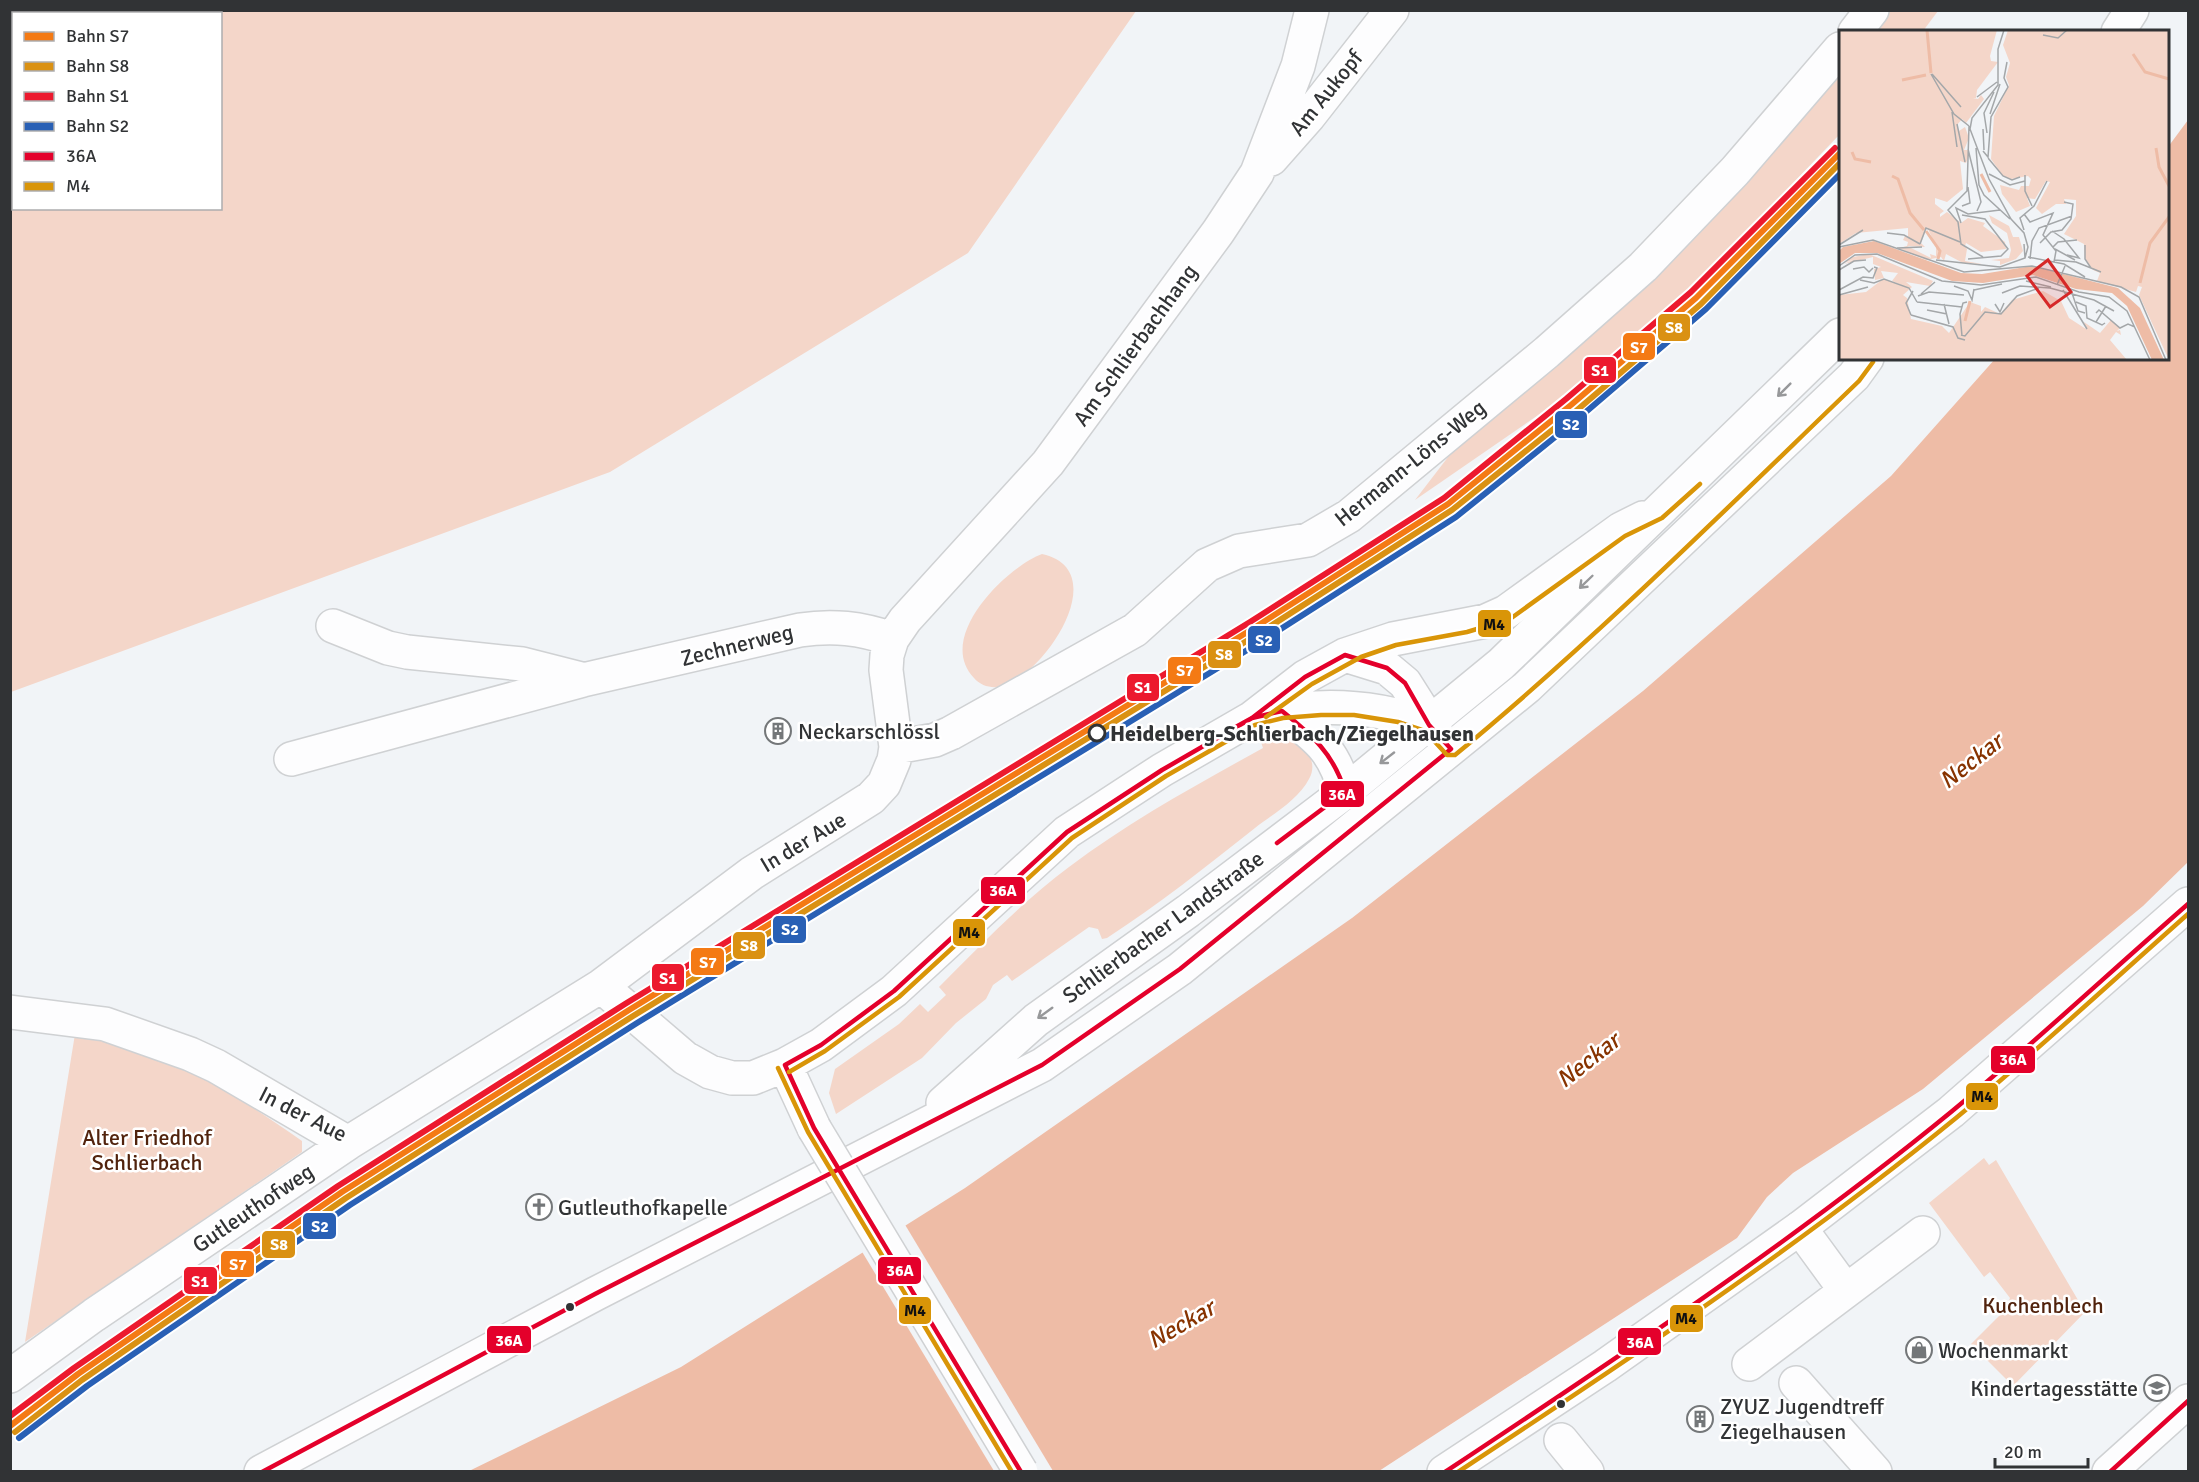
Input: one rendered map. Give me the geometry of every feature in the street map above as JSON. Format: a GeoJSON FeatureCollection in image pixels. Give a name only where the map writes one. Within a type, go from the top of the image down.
{"type":"FeatureCollection","features":[{"type":"Feature","properties":{"kind":"street","name":"Am Schlierbachhang"},"geometry":{"type":"LineString","coordinates":[[892,639],[905,620],[1048,463],[1218,232],[1257,173],[1298,66],[1312,10]]}},
{"type":"Feature","properties":{"kind":"street","name":"Am Aukopf"},"geometry":{"type":"LineString","coordinates":[[1257,173],[1308,116],[1392,10]]}},
{"type":"Feature","properties":{"kind":"street"},"geometry":{"type":"LineString","coordinates":[[1857,30],[1872,10]]}},
{"type":"Feature","properties":{"kind":"street"},"geometry":{"type":"LineString","coordinates":[[2119,30],[2132,10]]}},
{"type":"Feature","properties":{"kind":"street","name":"Hermann-Löns-Weg"},"geometry":{"type":"LineString","coordinates":[[896,747],[935,740],[951,733],[1119,639],[1150,617],[1194,575],[1220,559],[1239,551],[1308,540],[1349,516],[1547,352],[1642,267],[1735,171],[1839,50]]}},
{"type":"Feature","properties":{"kind":"street","name":"Schlierbacher Landstraße"},"geometry":{"type":"LineString","coordinates":[[910,1132],[1036,1020],[1188,911],[1345,792],[1501,664],[1839,336]]}},
{"type":"Feature","properties":{"kind":"street","name":"Schlierbacher Landstraße"},"geometry":{"type":"LineString","coordinates":[[261,1472],[595,1294],[1042,1065],[1180,969],[1527,687],[1638,584],[1854,376],[1866,360]]}},
{"type":"Feature","properties":{"kind":"street"},"geometry":{"type":"LineString","coordinates":[[601,986],[680,1054],[710,1072],[732,1078],[753,1078],[785,1065],[821,1045],[894,991],[1067,832],[1162,770],[1267,714],[1305,678],[1345,655],[1393,639],[1486,621],[1621,529],[1658,512]]}},
{"type":"Feature","properties":{"kind":"street","name":"Zechnerweg"},"geometry":{"type":"LineString","coordinates":[[333,626],[374,643],[407,652],[522,664],[583,680]]}},
{"type":"Feature","properties":{"kind":"street","name":"Zechnerweg"},"geometry":{"type":"LineString","coordinates":[[291,759],[583,680],[821,627],[855,628],[892,639]]}},
{"type":"Feature","properties":{"kind":"street","name":"In der Aue"},"geometry":{"type":"LineString","coordinates":[[10,1012],[105,1024],[190,1054],[216,1066],[348,1143],[601,986],[752,873],[871,798],[889,774],[896,747],[886,670],[892,639]]}},
{"type":"Feature","properties":{"kind":"street"},"geometry":{"type":"LineString","coordinates":[[1345,655],[1387,668],[1405,683],[1429,725],[1451,749]]}},
{"type":"Feature","properties":{"kind":"street"},"geometry":{"type":"LineString","coordinates":[[1267,714],[1322,706],[1355,708],[1400,715],[1429,725]]}},
{"type":"Feature","properties":{"kind":"street"},"geometry":{"type":"LineString","coordinates":[[1267,714],[1320,741],[1336,761],[1345,792]]}},
{"type":"Feature","properties":{"kind":"street"},"geometry":{"type":"LineString","coordinates":[[1444,1472],[1605,1366],[1800,1228],[1951,1112],[2188,904]]}},
{"type":"Feature","properties":{"kind":"street"},"geometry":{"type":"LineString","coordinates":[[785,1065],[814,1128],[1021,1472]]}},
{"type":"Feature","properties":{"kind":"street","name":"Gutleuthofweg"},"geometry":{"type":"LineString","coordinates":[[10,1376],[94,1315],[348,1143]]}},
{"type":"Feature","properties":{"kind":"street"},"geometry":{"type":"LineString","coordinates":[[1800,1228],[1846,1291]]}},
{"type":"Feature","properties":{"kind":"street"},"geometry":{"type":"LineString","coordinates":[[1749,1365],[1923,1233]]}},
{"type":"Feature","properties":{"kind":"street"},"geometry":{"type":"LineString","coordinates":[[1796,1383],[1875,1472]]}},
{"type":"Feature","properties":{"kind":"street"},"geometry":{"type":"LineString","coordinates":[[2109,1472],[2188,1401]]}},
{"type":"Feature","properties":{"kind":"street"},"geometry":{"type":"LineString","coordinates":[[1561,1440],[1587,1472]]}},
{"type":"Feature","properties":{"kind":"green space"},"geometry":{"type":"Polygon","coordinates":[[[11,10],[1136,10],[968,253],[610,472],[11,692],[11,10]]]}},
{"type":"Feature","properties":{"kind":"green space"},"geometry":{"type":"Polygon","coordinates":[[[1887,11],[1938,11],[1924,30],[1872,30],[1887,11]]]}},
{"type":"Feature","properties":{"kind":"green space"},"geometry":{"type":"Polygon","coordinates":[[[1839,70],[1839,135],[1707,273],[1547,409],[1415,500],[1475,422],[1839,70]]]}},
{"type":"Feature","properties":{"kind":"green space"},"geometry":{"type":"Polygon","coordinates":[[[1042,554],[1063,564],[1073,581],[1072,601],[1064,624],[1051,646],[1034,666],[1016,680],[998,687],[982,684],[974,678],[964,662],[963,644],[969,625],[980,606],[994,589],[1010,574],[1042,554]]]}},
{"type":"Feature","properties":{"kind":"green space"},"geometry":{"type":"Polygon","coordinates":[[[1283,736],[1297,741],[1302,746],[1311,758],[1312,765],[1309,779],[1292,800],[1182,885],[1107,938],[1102,939],[1098,929],[1089,927],[1012,981],[1007,975],[993,985],[986,999],[956,1023],[922,1058],[836,1114],[829,1093],[835,1069],[899,1024],[920,1004],[928,1012],[946,995],[939,987],[1002,924],[1035,895],[1092,850],[1140,819],[1263,748],[1261,742],[1283,736]]]}},
{"type":"Feature","properties":{"kind":"green space","name":"Alter Friedhof Schlierbach"},"geometry":{"type":"Polygon","coordinates":[[[75,1034],[135,1047],[194,1073],[223,1089],[302,1141],[302,1152],[25,1342],[75,1034]]]}},
{"type":"Feature","properties":{"kind":"green space","name":"Kuchenblech"},"geometry":{"type":"Polygon","coordinates":[[[1984,1158],[1989,1165],[1996,1160],[2085,1312],[2013,1386],[1971,1344],[2005,1310],[2010,1298],[1990,1272],[1984,1277],[1929,1203],[1984,1158]]]}},
{"type":"Feature","properties":{"kind":"water","name":"Neckar"},"geometry":{"type":"Polygon","coordinates":[[[2188,120],[2188,862],[2143,906],[1923,1089],[1793,1173],[1767,1197],[1737,1238],[1379,1471],[467,1472],[681,1367],[965,1188],[1352,918],[1643,691],[1891,476],[1994,360],[2169,360],[2169,146],[2188,120]]]}},
{"type":"Feature","properties":{"kind":"pier"},"geometry":{"type":"Polygon","coordinates":[[[904,1223],[1053,1471],[994,1471],[861,1250],[904,1223]]]}},
{"type":"Feature","properties":{"kind":"rail line","name":"S1"},"geometry":{"type":"LineString","coordinates":[[10,1416],[74,1368],[338,1186],[625,1004],[1250,622],[1444,498],[1566,399],[1691,292],[1835,148]]}},
{"type":"Feature","properties":{"kind":"rail line","name":"S7"},"geometry":{"type":"LineString","coordinates":[[10,1426],[78,1374],[342,1192],[629,1010],[1254,628],[1448,504],[1571,405],[1696,298],[1839,154]]}},
{"type":"Feature","properties":{"kind":"rail line","name":"S8"},"geometry":{"type":"LineString","coordinates":[[15,1432],[82,1380],[346,1198],[633,1016],[1258,634],[1452,510],[1576,411],[1701,304],[1839,164]]}},
{"type":"Feature","properties":{"kind":"rail line","name":"S2"},"geometry":{"type":"LineString","coordinates":[[19,1438],[87,1386],[350,1205],[637,1023],[1262,641],[1456,517],[1580,417],[1706,309],[1839,175]]}},
{"type":"Feature","properties":{"kind":"transit line","name":"M4"},"geometry":{"type":"LineString","coordinates":[[789,1072],[825,1051],[899,997],[1072,838],[1166,776],[1255,725],[1283,718],[1354,715],[1398,722],[1425,731],[1447,755],[1455,755],[1508,711],[1661,572],[1859,381],[1873,362]]}},
{"type":"Feature","properties":{"kind":"transit line","name":"M4"},"geometry":{"type":"LineString","coordinates":[[1266,717],[1312,684],[1361,657],[1396,645],[1467,632],[1510,619],[1625,536],[1662,518],[1700,484]]}},
{"type":"Feature","properties":{"kind":"transit line","name":"36A"},"geometry":{"type":"LineString","coordinates":[[262,1472],[595,1294],[1042,1065],[1180,969],[1451,749],[1429,725],[1405,683],[1387,668],[1345,655],[1305,677],[1252,718],[1162,770],[1067,832],[894,991],[821,1045],[785,1065]]}},
{"type":"Feature","properties":{"kind":"transit line","name":"36A"},"geometry":{"type":"LineString","coordinates":[[1223,734],[1252,718],[1282,711],[1321,746],[1335,767],[1345,792],[1277,843]]}},
{"type":"Feature","properties":{"kind":"transit line","name":"36A"},"geometry":{"type":"LineString","coordinates":[[1445,1472],[1702,1298],[1829,1207],[1951,1112],[2188,904]]}},
{"type":"Feature","properties":{"kind":"transit line","name":"M4"},"geometry":{"type":"LineString","coordinates":[[1458,1472],[1712,1301],[1896,1166],[2015,1068],[2188,914]]}},
{"type":"Feature","properties":{"kind":"transit line","name":"36A"},"geometry":{"type":"LineString","coordinates":[[785,1065],[814,1128],[1021,1472]]}},
{"type":"Feature","properties":{"kind":"transit line","name":"M4"},"geometry":{"type":"LineString","coordinates":[[778,1068],[808,1132],[1012,1472]]}},
{"type":"Feature","properties":{"kind":"transit line","name":"36A"},"geometry":{"type":"LineString","coordinates":[[2110,1472],[2188,1401]]}},
{"type":"Feature","properties":{"kind":"place","name":"Neckarschlössl"},"geometry":{"type":"Point","coordinates":[778,731]}},
{"type":"Feature","properties":{"kind":"place","name":"Heidelberg-Schlierbach/Ziegelhausen"},"geometry":{"type":"Point","coordinates":[1097,733]}},
{"type":"Feature","properties":{"kind":"place","name":"Gutleuthofkapelle"},"geometry":{"type":"Point","coordinates":[539,1207]}},
{"type":"Feature","properties":{"kind":"place","name":"Wochenmarkt"},"geometry":{"type":"Point","coordinates":[1919,1350]}},
{"type":"Feature","properties":{"kind":"place","name":"Kindertagesstätte"},"geometry":{"type":"Point","coordinates":[2157,1388]}},
{"type":"Feature","properties":{"kind":"place","name":"ZYUZ Jugendtreff Ziegelhausen"},"geometry":{"type":"Point","coordinates":[1700,1419]}}]}
